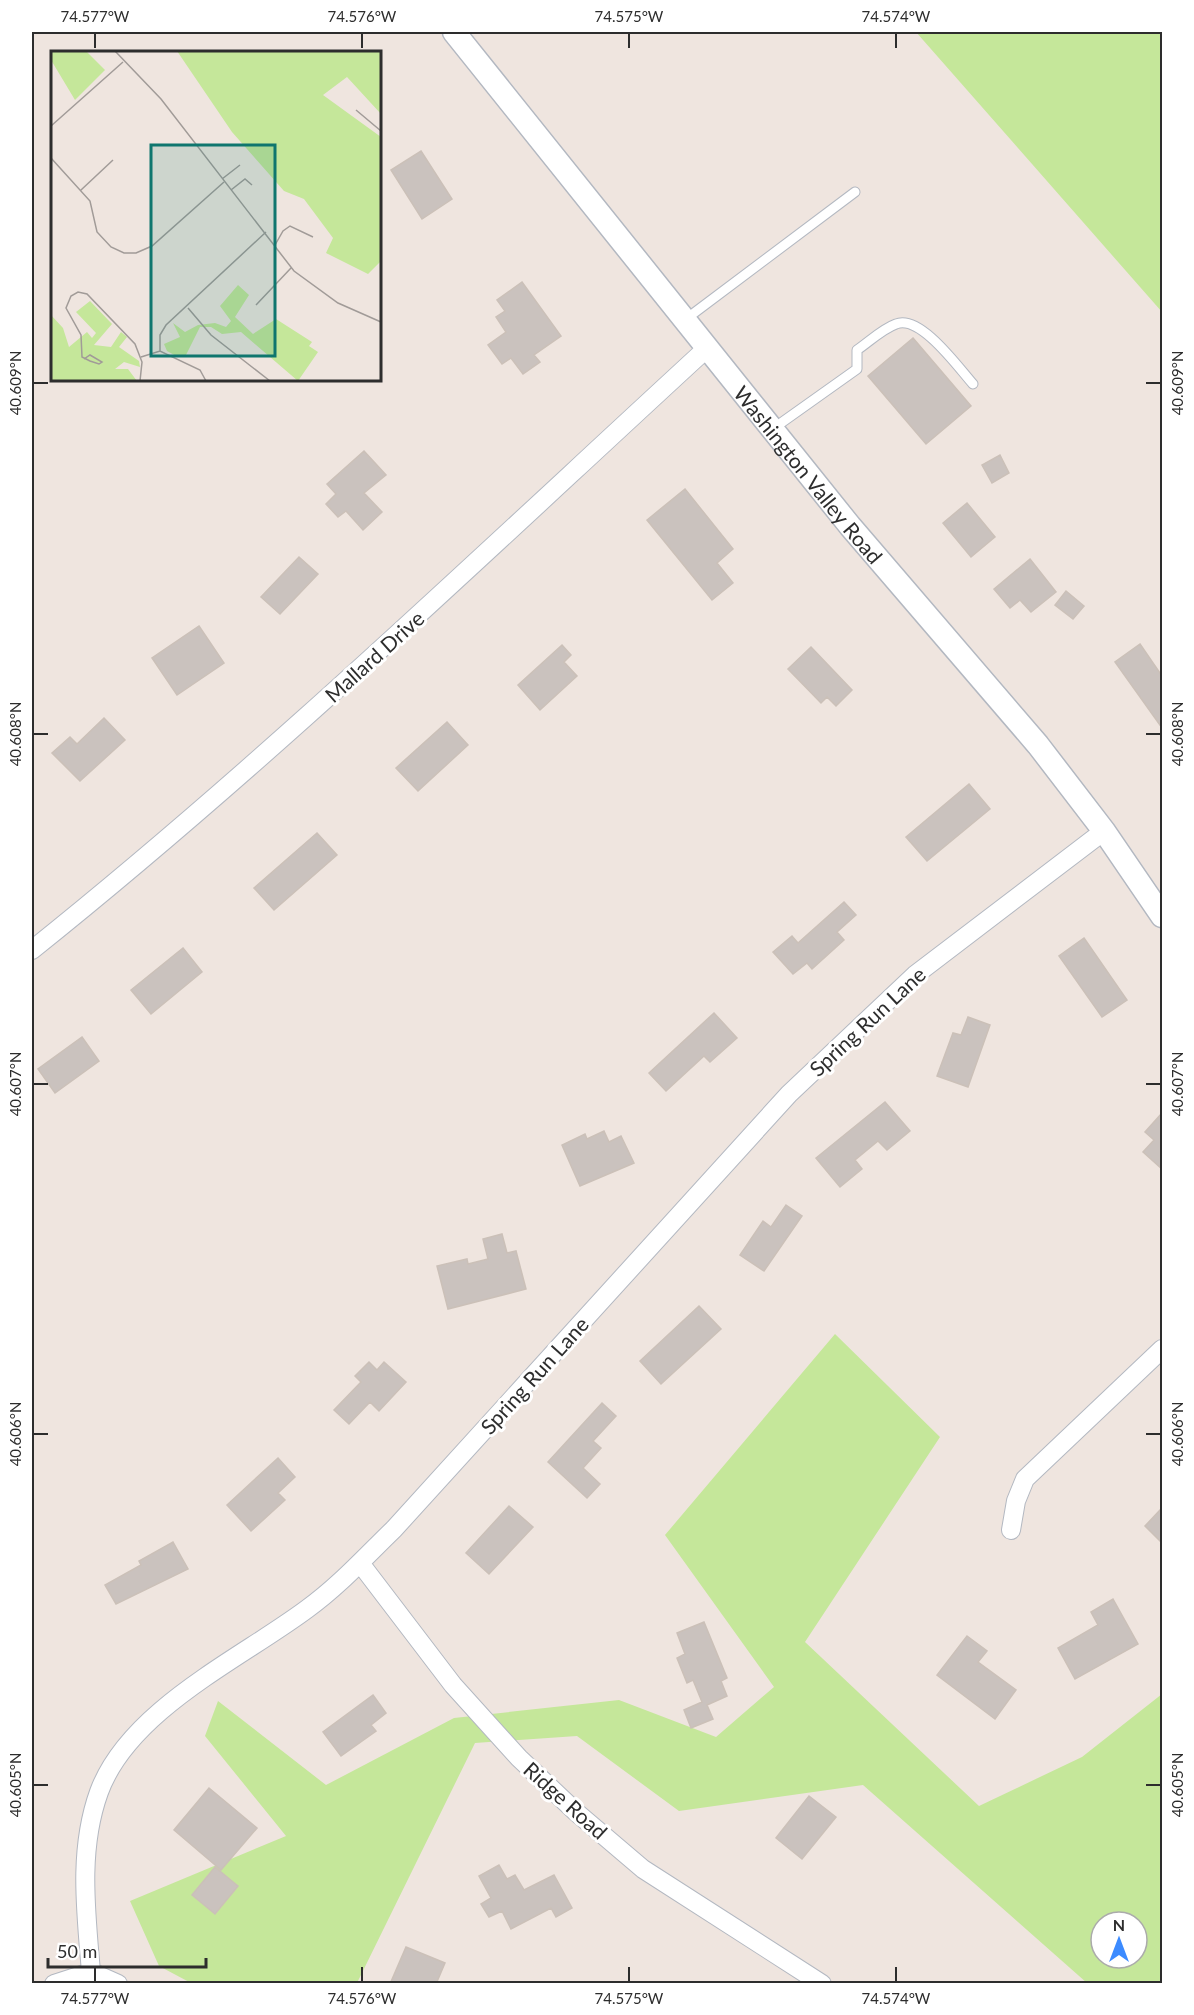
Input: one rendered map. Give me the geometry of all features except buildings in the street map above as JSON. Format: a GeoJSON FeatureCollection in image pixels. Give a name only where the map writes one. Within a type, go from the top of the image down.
{"type":"FeatureCollection","features":[{"type":"Feature","properties":{"kind":"street","name":"Washington Valley Road"},"geometry":{"type":"LineString","coordinates":[[454,32],[706,350],[850,526],[1038,745],[1104,831],[1162,916]]}},
{"type":"Feature","properties":{"kind":"street","name":"Mallard Drive"},"geometry":{"type":"LineString","coordinates":[[32,950],[96,899],[367,664],[706,350]]}},
{"type":"Feature","properties":{"kind":"street","name":"Spring Run Lane"},"geometry":{"type":"LineString","coordinates":[[91,1972],[85,1887],[86,1845],[99,1790],[115,1761],[151,1719],[179,1695],[309,1608],[360,1563],[394,1529],[789,1094],[915,975],[1104,831]]}},
{"type":"Feature","properties":{"kind":"street"},"geometry":{"type":"LineString","coordinates":[[1011,1530],[1016,1501],[1025,1479],[1162,1349]]}},
{"type":"Feature","properties":{"kind":"street","name":"Ridge Road"},"geometry":{"type":"LineString","coordinates":[[360,1563],[453,1685],[519,1758],[576,1812],[643,1869],[822,1983]]}},
{"type":"Feature","properties":{"kind":"street"},"geometry":{"type":"LineString","coordinates":[[54,1983],[91,1972],[118,1983]]}},
{"type":"Feature","properties":{"kind":"lane"},"geometry":{"type":"LineString","coordinates":[[684,321],[855,192]]}},
{"type":"Feature","properties":{"kind":"lane"},"geometry":{"type":"LineString","coordinates":[[772,429],[857,369],[857,350],[902,322],[921,328],[973,384]]}},
{"type":"Feature","properties":{"kind":"green space"},"geometry":{"type":"Polygon","coordinates":[[[916,32],[1162,32],[1162,312],[916,32]]]}},
{"type":"Feature","properties":{"kind":"green space"},"geometry":{"type":"Polygon","coordinates":[[[835,1334],[940,1437],[805,1642],[979,1806],[1082,1757],[1162,1694],[1162,1983],[1087,1983],[863,1785],[679,1811],[577,1736],[475,1743],[357,1983],[191,1983],[159,1966],[130,1901],[286,1836],[205,1736],[218,1701],[326,1785],[454,1718],[619,1700],[716,1737],[774,1687],[665,1535],[835,1334]]]}}]}
